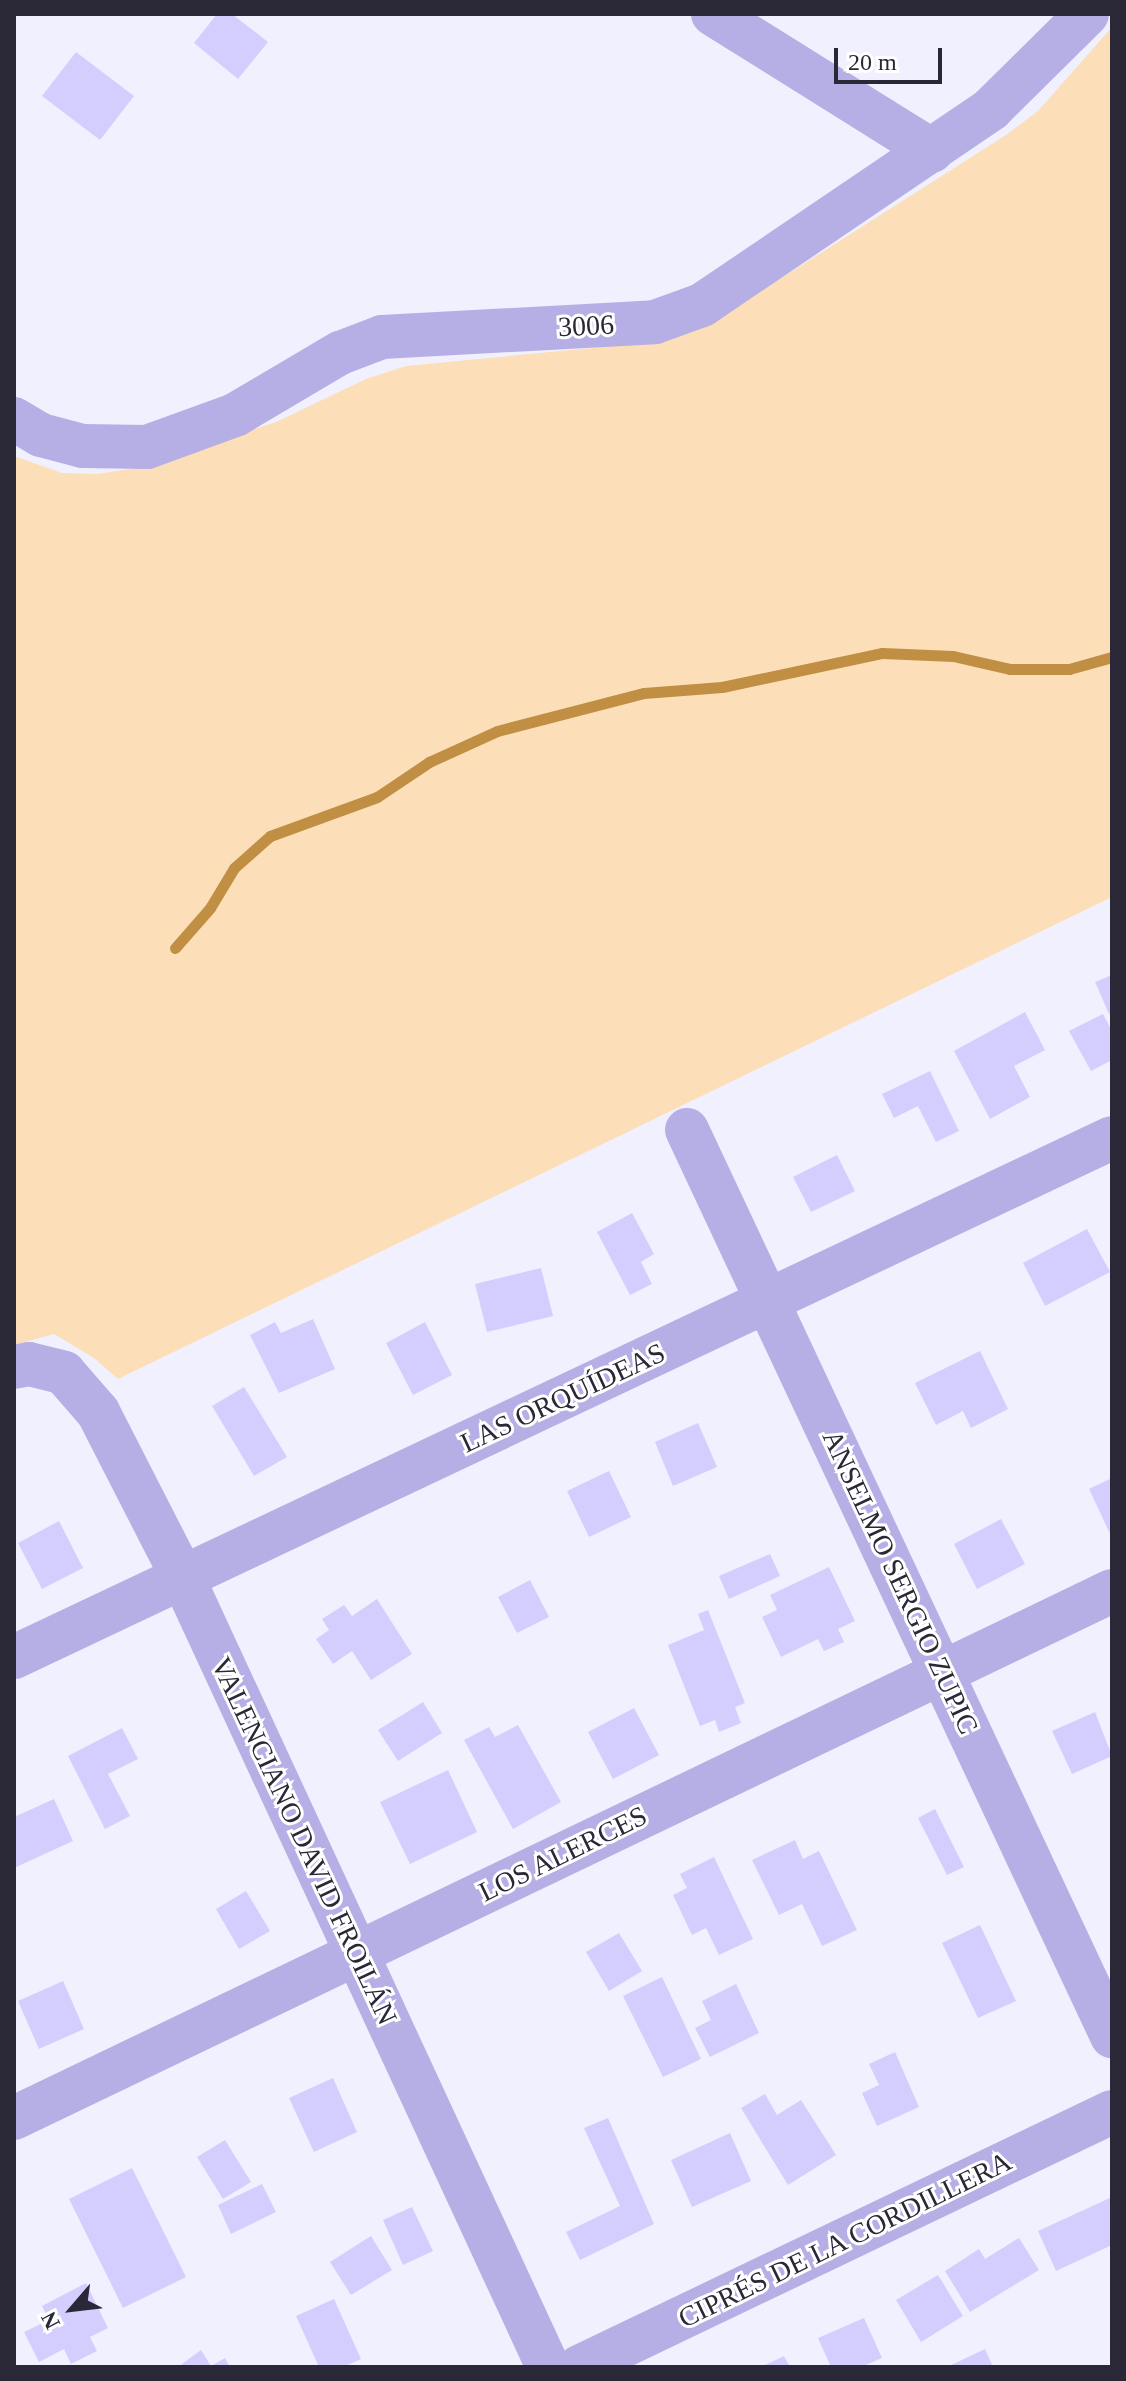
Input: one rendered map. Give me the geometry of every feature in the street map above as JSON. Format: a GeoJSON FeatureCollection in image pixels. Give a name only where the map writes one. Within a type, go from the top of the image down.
{"type":"FeatureCollection","features":[{"type":"Feature","properties":{"kind":"street"},"geometry":{"type":"LineString","coordinates":[[713,14],[932,151]]}},
{"type":"Feature","properties":{"kind":"street","name":"3006"},"geometry":{"type":"LineString","coordinates":[[14,419],[41,435],[83,446],[147,447],[235,415],[340,353],[382,337],[655,322],[702,305],[991,109],[1084,15]]}},
{"type":"Feature","properties":{"kind":"street","name":"ANSELMO SERGIO ZUPIC"},"geometry":{"type":"LineString","coordinates":[[687,1130],[1112,2036]]}},
{"type":"Feature","properties":{"kind":"street","name":"LAS ORQUÍDEAS"},"geometry":{"type":"LineString","coordinates":[[14,1657],[1112,1138]]}},
{"type":"Feature","properties":{"kind":"street","name":"VALENCIANO DAVID FROILÁN"},"geometry":{"type":"LineString","coordinates":[[14,1367],[29,1364],[64,1373],[98,1412],[183,1578],[548,2367]]}},
{"type":"Feature","properties":{"kind":"street","name":"LOS ALERCES"},"geometry":{"type":"LineString","coordinates":[[14,2118],[1112,1591]]}},
{"type":"Feature","properties":{"kind":"street","name":"CIPRÉS DE LA CORDILLERA"},"geometry":{"type":"LineString","coordinates":[[579,2367],[1112,2112]]}},
{"type":"Feature","properties":{"kind":"shaded area"},"geometry":{"type":"Polygon","coordinates":[[[1112,27],[1112,897],[118,1379],[94,1358],[54,1334],[14,1345],[14,456],[62,473],[98,474],[141,467],[276,422],[366,379],[406,366],[612,346],[750,298],[1006,135],[1038,111],[1112,27]]]}},
{"type":"Feature","properties":{"kind":"building"},"geometry":{"type":"Polygon","coordinates":[[[217,14],[232,14],[268,42],[238,79],[194,43],[217,14]]]}},
{"type":"Feature","properties":{"kind":"building"},"geometry":{"type":"Polygon","coordinates":[[[76,52],[134,96],[100,140],[42,96],[76,52]]]}},
{"type":"Feature","properties":{"kind":"building"},"geometry":{"type":"Polygon","coordinates":[[[1112,975],[1112,1013],[1109,1014],[1095,982],[1112,975]]]}},
{"type":"Feature","properties":{"kind":"building"},"geometry":{"type":"Polygon","coordinates":[[[1025,1012],[1045,1050],[1014,1066],[1030,1097],[990,1119],[954,1051],[1025,1012]]]}},
{"type":"Feature","properties":{"kind":"building"},"geometry":{"type":"Polygon","coordinates":[[[1103,1014],[1112,1031],[1112,1060],[1091,1071],[1069,1031],[1103,1014]]]}},
{"type":"Feature","properties":{"kind":"building"},"geometry":{"type":"Polygon","coordinates":[[[930,1071],[959,1131],[936,1142],[918,1106],[894,1118],[882,1094],[930,1071]]]}},
{"type":"Feature","properties":{"kind":"building"},"geometry":{"type":"Polygon","coordinates":[[[837,1155],[855,1191],[811,1212],[793,1177],[837,1155]]]}},
{"type":"Feature","properties":{"kind":"building"},"geometry":{"type":"Polygon","coordinates":[[[632,1213],[654,1254],[641,1262],[652,1284],[630,1295],[597,1232],[632,1213]]]}},
{"type":"Feature","properties":{"kind":"building"},"geometry":{"type":"Polygon","coordinates":[[[1087,1229],[1110,1272],[1045,1306],[1023,1263],[1087,1229]]]}},
{"type":"Feature","properties":{"kind":"building"},"geometry":{"type":"Polygon","coordinates":[[[541,1268],[553,1316],[487,1332],[475,1284],[541,1268]]]}},
{"type":"Feature","properties":{"kind":"building"},"geometry":{"type":"Polygon","coordinates":[[[313,1319],[335,1369],[279,1393],[250,1335],[275,1322],[281,1333],[313,1319]]]}},
{"type":"Feature","properties":{"kind":"building"},"geometry":{"type":"Polygon","coordinates":[[[425,1322],[452,1375],[413,1395],[386,1343],[425,1322]]]}},
{"type":"Feature","properties":{"kind":"building"},"geometry":{"type":"Polygon","coordinates":[[[980,1351],[1008,1409],[971,1428],[963,1411],[936,1425],[915,1383],[980,1351]]]}},
{"type":"Feature","properties":{"kind":"building"},"geometry":{"type":"Polygon","coordinates":[[[244,1387],[287,1457],[254,1476],[212,1406],[244,1387]]]}},
{"type":"Feature","properties":{"kind":"building"},"geometry":{"type":"Polygon","coordinates":[[[698,1423],[717,1467],[673,1486],[655,1442],[698,1423]]]}},
{"type":"Feature","properties":{"kind":"building"},"geometry":{"type":"Polygon","coordinates":[[[609,1471],[631,1517],[589,1537],[567,1491],[609,1471]]]}},
{"type":"Feature","properties":{"kind":"building"},"geometry":{"type":"Polygon","coordinates":[[[1112,1478],[1112,1538],[1089,1489],[1112,1478]]]}},
{"type":"Feature","properties":{"kind":"building"},"geometry":{"type":"Polygon","coordinates":[[[1001,1519],[1025,1564],[977,1589],[954,1544],[1001,1519]]]}},
{"type":"Feature","properties":{"kind":"building"},"geometry":{"type":"Polygon","coordinates":[[[59,1521],[83,1568],[42,1589],[18,1543],[59,1521]]]}},
{"type":"Feature","properties":{"kind":"building"},"geometry":{"type":"Polygon","coordinates":[[[770,1554],[780,1576],[729,1599],[719,1576],[770,1554]]]}},
{"type":"Feature","properties":{"kind":"building"},"geometry":{"type":"Polygon","coordinates":[[[829,1567],[855,1621],[838,1629],[844,1642],[824,1651],[818,1639],[781,1657],[762,1617],[777,1610],[770,1595],[829,1567]]]}},
{"type":"Feature","properties":{"kind":"building"},"geometry":{"type":"Polygon","coordinates":[[[530,1580],[549,1617],[517,1633],[498,1597],[530,1580]]]}},
{"type":"Feature","properties":{"kind":"building"},"geometry":{"type":"Polygon","coordinates":[[[377,1599],[412,1654],[371,1680],[352,1651],[333,1664],[316,1639],[329,1630],[322,1619],[344,1605],[352,1616],[377,1599]]]}},
{"type":"Feature","properties":{"kind":"building"},"geometry":{"type":"Polygon","coordinates":[[[708,1610],[745,1703],[735,1707],[741,1723],[719,1732],[715,1720],[700,1726],[668,1645],[704,1630],[698,1614],[708,1610]]]}},
{"type":"Feature","properties":{"kind":"building"},"geometry":{"type":"Polygon","coordinates":[[[423,1702],[442,1733],[398,1761],[378,1730],[423,1702]]]}},
{"type":"Feature","properties":{"kind":"building"},"geometry":{"type":"Polygon","coordinates":[[[634,1708],[659,1755],[613,1779],[588,1732],[634,1708]]]}},
{"type":"Feature","properties":{"kind":"building"},"geometry":{"type":"Polygon","coordinates":[[[1095,1712],[1112,1756],[1072,1774],[1052,1731],[1095,1712]]]}},
{"type":"Feature","properties":{"kind":"building"},"geometry":{"type":"Polygon","coordinates":[[[518,1725],[561,1802],[513,1829],[464,1740],[489,1727],[495,1737],[518,1725]]]}},
{"type":"Feature","properties":{"kind":"building"},"geometry":{"type":"Polygon","coordinates":[[[122,1728],[138,1759],[108,1774],[130,1816],[105,1829],[68,1756],[122,1728]]]}},
{"type":"Feature","properties":{"kind":"building"},"geometry":{"type":"Polygon","coordinates":[[[448,1770],[477,1832],[410,1864],[380,1802],[448,1770]]]}},
{"type":"Feature","properties":{"kind":"building"},"geometry":{"type":"Polygon","coordinates":[[[54,1799],[73,1841],[14,1868],[14,1817],[54,1799]]]}},
{"type":"Feature","properties":{"kind":"building"},"geometry":{"type":"Polygon","coordinates":[[[935,1809],[964,1867],[947,1875],[918,1818],[935,1809]]]}},
{"type":"Feature","properties":{"kind":"building"},"geometry":{"type":"Polygon","coordinates":[[[795,1840],[803,1859],[819,1851],[857,1930],[822,1946],[802,1904],[779,1915],[752,1860],[795,1840]]]}},
{"type":"Feature","properties":{"kind":"building"},"geometry":{"type":"Polygon","coordinates":[[[714,1857],[753,1939],[719,1955],[706,1928],[692,1935],[673,1895],[687,1888],[680,1874],[714,1857]]]}},
{"type":"Feature","properties":{"kind":"building"},"geometry":{"type":"Polygon","coordinates":[[[246,1891],[270,1931],[239,1949],[216,1909],[246,1891]]]}},
{"type":"Feature","properties":{"kind":"building"},"geometry":{"type":"Polygon","coordinates":[[[980,1925],[1016,2001],[978,2018],[942,1943],[980,1925]]]}},
{"type":"Feature","properties":{"kind":"building"},"geometry":{"type":"Polygon","coordinates":[[[619,1933],[642,1971],[609,1991],[586,1952],[619,1933]]]}},
{"type":"Feature","properties":{"kind":"building"},"geometry":{"type":"Polygon","coordinates":[[[662,1977],[701,2059],[663,2077],[623,1996],[662,1977]]]}},
{"type":"Feature","properties":{"kind":"building"},"geometry":{"type":"Polygon","coordinates":[[[63,1981],[84,2029],[39,2049],[18,2001],[63,1981]]]}},
{"type":"Feature","properties":{"kind":"building"},"geometry":{"type":"Polygon","coordinates":[[[736,1984],[759,2033],[710,2057],[695,2028],[711,2020],[702,2001],[736,1984]]]}},
{"type":"Feature","properties":{"kind":"building"},"geometry":{"type":"Polygon","coordinates":[[[895,2052],[919,2107],[877,2126],[862,2093],[879,2085],[869,2064],[895,2052]]]}},
{"type":"Feature","properties":{"kind":"building"},"geometry":{"type":"Polygon","coordinates":[[[333,2078],[357,2132],[314,2152],[289,2098],[333,2078]]]}},
{"type":"Feature","properties":{"kind":"building"},"geometry":{"type":"Polygon","coordinates":[[[765,2094],[777,2115],[801,2100],[836,2155],[788,2185],[741,2108],[765,2094]]]}},
{"type":"Feature","properties":{"kind":"building"},"geometry":{"type":"Polygon","coordinates":[[[608,2118],[654,2224],[580,2260],[566,2232],[620,2206],[584,2128],[608,2118]]]}},
{"type":"Feature","properties":{"kind":"building"},"geometry":{"type":"Polygon","coordinates":[[[730,2133],[751,2181],[692,2207],[671,2160],[730,2133]]]}},
{"type":"Feature","properties":{"kind":"building"},"geometry":{"type":"Polygon","coordinates":[[[225,2140],[251,2182],[223,2199],[197,2157],[225,2140]]]}},
{"type":"Feature","properties":{"kind":"building"},"geometry":{"type":"Polygon","coordinates":[[[132,2168],[186,2277],[123,2308],[69,2199],[132,2168]]]}},
{"type":"Feature","properties":{"kind":"building"},"geometry":{"type":"Polygon","coordinates":[[[262,2184],[276,2212],[231,2234],[218,2205],[262,2184]]]}},
{"type":"Feature","properties":{"kind":"building"},"geometry":{"type":"Polygon","coordinates":[[[1112,2197],[1112,2245],[1056,2271],[1038,2231],[1112,2197]]]}},
{"type":"Feature","properties":{"kind":"building"},"geometry":{"type":"Polygon","coordinates":[[[412,2207],[433,2251],[403,2265],[383,2220],[412,2207]]]}},
{"type":"Feature","properties":{"kind":"building"},"geometry":{"type":"Polygon","coordinates":[[[371,2236],[392,2270],[351,2295],[330,2262],[371,2236]]]}},
{"type":"Feature","properties":{"kind":"building"},"geometry":{"type":"Polygon","coordinates":[[[1019,2238],[1039,2270],[970,2312],[945,2271],[979,2249],[985,2259],[1019,2238]]]}},
{"type":"Feature","properties":{"kind":"building"},"geometry":{"type":"Polygon","coordinates":[[[938,2275],[963,2316],[921,2342],[896,2300],[938,2275]]]}},
{"type":"Feature","properties":{"kind":"building"},"geometry":{"type":"Polygon","coordinates":[[[86,2283],[108,2328],[90,2337],[97,2351],[71,2364],[64,2349],[39,2362],[24,2332],[49,2320],[42,2306],[86,2283]]]}},
{"type":"Feature","properties":{"kind":"building"},"geometry":{"type":"Polygon","coordinates":[[[334,2299],[361,2359],[343,2367],[319,2367],[296,2316],[334,2299]]]}},
{"type":"Feature","properties":{"kind":"building"},"geometry":{"type":"Polygon","coordinates":[[[864,2318],[882,2358],[861,2367],[831,2367],[818,2338],[864,2318]]]}},
{"type":"Feature","properties":{"kind":"building"},"geometry":{"type":"Polygon","coordinates":[[[985,2349],[993,2367],[947,2367],[985,2349]]]}},
{"type":"Feature","properties":{"kind":"building"},"geometry":{"type":"Polygon","coordinates":[[[201,2350],[211,2366],[225,2358],[230,2367],[178,2367],[201,2350]]]}},
{"type":"Feature","properties":{"kind":"building"},"geometry":{"type":"Polygon","coordinates":[[[784,2356],[790,2367],[761,2367],[784,2356]]]}},
{"type":"Feature","properties":{"kind":"waterway"},"geometry":{"type":"LineString","coordinates":[[175,948],[210,908],[234,868],[270,836],[377,797],[429,762],[497,731],[644,693],[722,687],[882,653],[953,656],[1010,669],[1069,669],[1112,657]]}}]}
